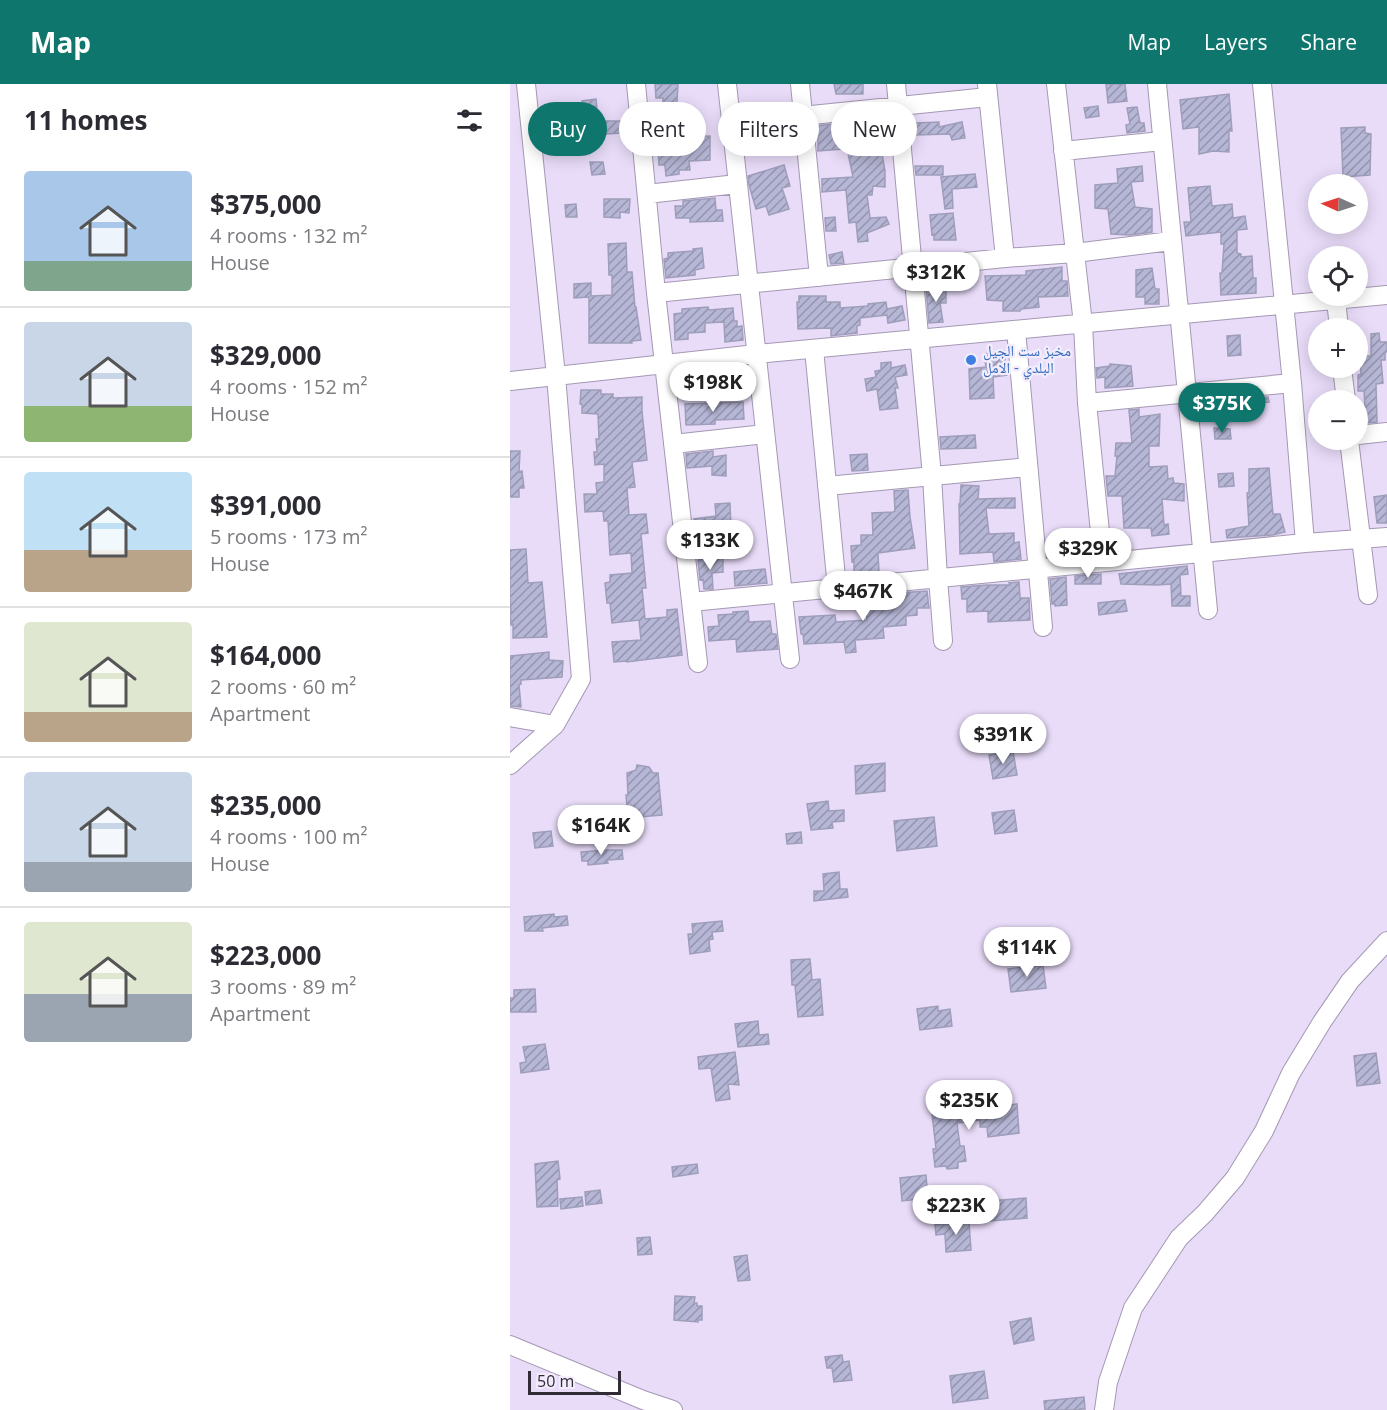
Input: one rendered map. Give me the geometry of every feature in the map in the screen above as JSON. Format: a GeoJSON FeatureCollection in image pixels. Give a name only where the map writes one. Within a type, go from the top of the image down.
{"type":"FeatureCollection","features":[{"type":"Feature","properties":{"kind":"street"},"geometry":{"type":"LineString","coordinates":[[510,765],[555,725],[581,679],[556,376],[526,84]]}},
{"type":"Feature","properties":{"kind":"street"},"geometry":{"type":"LineString","coordinates":[[636,84],[656,293],[698,663]]}},
{"type":"Feature","properties":{"kind":"street"},"geometry":{"type":"LineString","coordinates":[[726,84],[790,659]]}},
{"type":"Feature","properties":{"kind":"street"},"geometry":{"type":"LineString","coordinates":[[800,84],[801,102]]}},
{"type":"Feature","properties":{"kind":"street"},"geometry":{"type":"LineString","coordinates":[[896,84],[898,102]]}},
{"type":"Feature","properties":{"kind":"street"},"geometry":{"type":"LineString","coordinates":[[1056,84],[1083,324],[1103,562]]}},
{"type":"Feature","properties":{"kind":"street"},"geometry":{"type":"LineString","coordinates":[[1157,84],[1208,610]]}},
{"type":"Feature","properties":{"kind":"street"},"geometry":{"type":"LineString","coordinates":[[1262,84],[1285,305],[1305,543]]}},
{"type":"Feature","properties":{"kind":"street"},"geometry":{"type":"LineString","coordinates":[[917,104],[987,91],[1005,258]]}},
{"type":"Feature","properties":{"kind":"street"},"geometry":{"type":"LineString","coordinates":[[1063,151],[1162,141]]}},
{"type":"Feature","properties":{"kind":"street"},"geometry":{"type":"LineString","coordinates":[[806,156],[819,277]]}},
{"type":"Feature","properties":{"kind":"street"},"geometry":{"type":"LineString","coordinates":[[903,156],[932,476],[943,641]]}},
{"type":"Feature","properties":{"kind":"street"},"geometry":{"type":"LineString","coordinates":[[646,194],[737,184]]}},
{"type":"Feature","properties":{"kind":"street"},"geometry":{"type":"LineString","coordinates":[[656,293],[1075,253],[1171,241]]}},
{"type":"Feature","properties":{"kind":"street"},"geometry":{"type":"LineString","coordinates":[[1368,297],[1387,295]]}},
{"type":"Feature","properties":{"kind":"street"},"geometry":{"type":"LineString","coordinates":[[510,381],[756,354],[1308,303]]}},
{"type":"Feature","properties":{"kind":"street"},"geometry":{"type":"LineString","coordinates":[[1016,330],[1043,627]]}},
{"type":"Feature","properties":{"kind":"street"},"geometry":{"type":"LineString","coordinates":[[814,349],[837,588]]}},
{"type":"Feature","properties":{"kind":"street"},"geometry":{"type":"LineString","coordinates":[[1088,404],[1292,383]]}},
{"type":"Feature","properties":{"kind":"street"},"geometry":{"type":"LineString","coordinates":[[1368,434],[1387,432]]}},
{"type":"Feature","properties":{"kind":"street"},"geometry":{"type":"LineString","coordinates":[[673,444],[765,434]]}},
{"type":"Feature","properties":{"kind":"street"},"geometry":{"type":"LineString","coordinates":[[1350,450],[1368,595]]}},
{"type":"Feature","properties":{"kind":"street"},"geometry":{"type":"LineString","coordinates":[[827,486],[1028,467]]}},
{"type":"Feature","properties":{"kind":"street"},"geometry":{"type":"LineString","coordinates":[[691,602],[1387,537]]}},
{"type":"Feature","properties":{"kind":"street"},"geometry":{"type":"LineString","coordinates":[[510,717],[555,725]]}},
{"type":"Feature","properties":{"kind":"street"},"geometry":{"type":"LineString","coordinates":[[1104,1410],[1108,1382],[1134,1308],[1179,1238],[1205,1213],[1235,1178],[1264,1131],[1291,1073],[1322,1022],[1350,981],[1387,941]]}},
{"type":"Feature","properties":{"kind":"street"},"geometry":{"type":"LineString","coordinates":[[510,1345],[672,1410]]}},
{"type":"Feature","properties":{"kind":"building"},"geometry":{"type":"Polygon","coordinates":[[[655,84],[678,84],[677,102],[663,102],[663,98],[656,98],[655,84]]]}},
{"type":"Feature","properties":{"kind":"building"},"geometry":{"type":"Polygon","coordinates":[[[834,84],[863,84],[863,94],[836,94],[834,84]]]}},
{"type":"Feature","properties":{"kind":"building"},"geometry":{"type":"Polygon","coordinates":[[[1106,84],[1125,84],[1127,101],[1108,103],[1106,84]]]}},
{"type":"Feature","properties":{"kind":"building"},"geometry":{"type":"Polygon","coordinates":[[[1229,94],[1232,131],[1229,131],[1229,152],[1213,151],[1199,154],[1199,127],[1183,129],[1180,100],[1229,94]]]}},
{"type":"Feature","properties":{"kind":"building"},"geometry":{"type":"Polygon","coordinates":[[[596,99],[596,102],[582,102],[596,99]]]}},
{"type":"Feature","properties":{"kind":"building"},"geometry":{"type":"Polygon","coordinates":[[[1098,106],[1099,116],[1086,118],[1084,108],[1098,106]]]}},
{"type":"Feature","properties":{"kind":"building"},"geometry":{"type":"Polygon","coordinates":[[[1137,107],[1140,123],[1144,123],[1145,131],[1127,133],[1126,125],[1130,124],[1127,108],[1137,107]]]}},
{"type":"Feature","properties":{"kind":"building"},"geometry":{"type":"Polygon","coordinates":[[[607,121],[619,121],[619,133],[607,134],[607,121]]]}},
{"type":"Feature","properties":{"kind":"building"},"geometry":{"type":"Polygon","coordinates":[[[939,122],[939,127],[962,122],[965,138],[952,140],[950,134],[917,135],[917,123],[939,122]]]}},
{"type":"Feature","properties":{"kind":"building"},"geometry":{"type":"Polygon","coordinates":[[[831,124],[831,150],[819,151],[819,126],[831,124]]]}},
{"type":"Feature","properties":{"kind":"building"},"geometry":{"type":"Polygon","coordinates":[[[1365,127],[1365,133],[1371,134],[1370,175],[1343,174],[1341,128],[1365,127]]]}},
{"type":"Feature","properties":{"kind":"building"},"geometry":{"type":"Polygon","coordinates":[[[706,136],[710,136],[710,160],[689,161],[690,170],[679,170],[679,174],[666,176],[665,165],[659,165],[658,156],[706,156],[706,136]]]}},
{"type":"Feature","properties":{"kind":"building"},"geometry":{"type":"Polygon","coordinates":[[[849,156],[882,156],[885,187],[873,186],[872,195],[867,195],[870,218],[886,217],[889,224],[867,233],[868,241],[858,242],[856,222],[849,223],[846,190],[822,192],[822,179],[853,177],[849,156]]]}},
{"type":"Feature","properties":{"kind":"building"},"geometry":{"type":"Polygon","coordinates":[[[590,162],[603,162],[605,174],[592,175],[590,162]]]}},
{"type":"Feature","properties":{"kind":"building"},"geometry":{"type":"Polygon","coordinates":[[[784,165],[790,186],[782,188],[789,209],[769,215],[766,206],[756,209],[748,176],[784,165]]]}},
{"type":"Feature","properties":{"kind":"building"},"geometry":{"type":"Polygon","coordinates":[[[915,166],[943,166],[943,175],[916,175],[915,166]]]}},
{"type":"Feature","properties":{"kind":"building"},"geometry":{"type":"Polygon","coordinates":[[[1142,166],[1143,181],[1131,182],[1135,207],[1152,209],[1152,232],[1130,235],[1111,234],[1108,209],[1095,208],[1095,185],[1118,183],[1117,169],[1142,166]]]}},
{"type":"Feature","properties":{"kind":"building"},"geometry":{"type":"Polygon","coordinates":[[[975,174],[977,187],[952,189],[953,208],[945,209],[941,177],[975,174]]]}},
{"type":"Feature","properties":{"kind":"building"},"geometry":{"type":"Polygon","coordinates":[[[1210,186],[1212,206],[1232,204],[1233,218],[1245,216],[1247,229],[1237,230],[1237,253],[1241,254],[1241,257],[1252,256],[1256,293],[1221,295],[1220,273],[1222,273],[1224,244],[1221,244],[1221,232],[1186,236],[1184,222],[1191,222],[1188,188],[1210,186]]]}},
{"type":"Feature","properties":{"kind":"building"},"geometry":{"type":"Polygon","coordinates":[[[715,198],[716,210],[722,210],[723,221],[690,222],[690,218],[676,218],[675,206],[683,206],[683,201],[715,198]]]}},
{"type":"Feature","properties":{"kind":"building"},"geometry":{"type":"Polygon","coordinates":[[[604,199],[630,199],[629,213],[620,212],[620,218],[604,217],[604,199]]]}},
{"type":"Feature","properties":{"kind":"building"},"geometry":{"type":"Polygon","coordinates":[[[576,204],[577,217],[566,217],[565,205],[576,204]]]}},
{"type":"Feature","properties":{"kind":"building"},"geometry":{"type":"Polygon","coordinates":[[[953,213],[956,240],[934,240],[930,215],[953,213]]]}},
{"type":"Feature","properties":{"kind":"building"},"geometry":{"type":"Polygon","coordinates":[[[835,217],[836,231],[826,231],[825,218],[835,217]]]}},
{"type":"Feature","properties":{"kind":"building"},"geometry":{"type":"Polygon","coordinates":[[[626,243],[627,272],[632,272],[641,340],[632,341],[632,343],[589,343],[589,297],[574,298],[574,284],[591,283],[591,296],[612,295],[608,244],[626,243]]]}},
{"type":"Feature","properties":{"kind":"building"},"geometry":{"type":"Polygon","coordinates":[[[702,248],[704,268],[695,270],[695,275],[666,278],[664,259],[668,258],[668,253],[702,248]]]}},
{"type":"Feature","properties":{"kind":"building"},"geometry":{"type":"Polygon","coordinates":[[[842,252],[844,263],[831,264],[829,255],[842,252]]]}},
{"type":"Feature","properties":{"kind":"building"},"geometry":{"type":"Polygon","coordinates":[[[1062,267],[1062,281],[1067,281],[1068,296],[1038,297],[1039,307],[1020,311],[1003,311],[1003,301],[987,300],[985,276],[1026,275],[1026,271],[1062,267]]]}},
{"type":"Feature","properties":{"kind":"building"},"geometry":{"type":"Polygon","coordinates":[[[1152,268],[1155,289],[1159,289],[1159,304],[1145,304],[1145,297],[1136,297],[1136,270],[1152,268]]]}},
{"type":"Feature","properties":{"kind":"building"},"geometry":{"type":"Polygon","coordinates":[[[926,287],[946,287],[946,303],[940,303],[943,322],[929,323],[926,287]]]}},
{"type":"Feature","properties":{"kind":"building"},"geometry":{"type":"Polygon","coordinates":[[[799,296],[826,296],[826,302],[840,302],[840,308],[886,302],[887,309],[902,306],[905,320],[888,323],[887,315],[860,318],[857,333],[831,336],[831,328],[798,329],[797,302],[799,302],[799,296]]]}},
{"type":"Feature","properties":{"kind":"building"},"geometry":{"type":"Polygon","coordinates":[[[708,307],[709,310],[733,308],[737,327],[742,326],[743,340],[725,342],[724,322],[705,323],[705,332],[688,333],[688,339],[675,340],[674,314],[682,313],[682,309],[708,307]]]}},
{"type":"Feature","properties":{"kind":"building"},"geometry":{"type":"Polygon","coordinates":[[[1379,333],[1380,342],[1387,342],[1387,352],[1385,352],[1385,360],[1381,360],[1383,383],[1376,384],[1377,422],[1368,423],[1368,390],[1358,390],[1358,378],[1368,378],[1371,334],[1379,333]]]}},
{"type":"Feature","properties":{"kind":"building"},"geometry":{"type":"Polygon","coordinates":[[[1240,335],[1241,355],[1228,356],[1227,336],[1240,335]]]}},
{"type":"Feature","properties":{"kind":"building"},"geometry":{"type":"Polygon","coordinates":[[[1004,351],[1007,375],[993,377],[994,398],[970,399],[969,369],[986,367],[984,354],[1004,351]]]}},
{"type":"Feature","properties":{"kind":"building"},"geometry":{"type":"Polygon","coordinates":[[[891,362],[891,368],[905,365],[907,375],[895,377],[898,388],[895,388],[898,408],[880,410],[877,389],[867,391],[865,379],[876,377],[875,371],[881,370],[881,363],[891,362]]]}},
{"type":"Feature","properties":{"kind":"building"},"geometry":{"type":"Polygon","coordinates":[[[1110,364],[1131,366],[1133,386],[1105,388],[1105,377],[1097,378],[1096,368],[1110,366],[1110,364]]]}},
{"type":"Feature","properties":{"kind":"building"},"geometry":{"type":"Polygon","coordinates":[[[581,390],[601,390],[601,394],[613,394],[613,398],[642,397],[647,460],[632,462],[635,487],[627,488],[629,515],[646,514],[648,533],[641,534],[646,588],[642,588],[645,619],[667,617],[667,610],[677,609],[682,655],[614,662],[612,642],[641,640],[639,620],[612,623],[610,603],[607,603],[605,583],[610,582],[610,575],[632,573],[631,553],[610,555],[608,521],[604,521],[603,511],[585,512],[584,494],[597,494],[596,483],[604,482],[604,464],[595,465],[596,439],[599,439],[598,414],[582,413],[581,390]]]}},
{"type":"Feature","properties":{"kind":"building"},"geometry":{"type":"Polygon","coordinates":[[[1268,397],[1269,402],[1259,403],[1260,410],[1209,416],[1208,402],[1268,397]]]}},
{"type":"Feature","properties":{"kind":"building"},"geometry":{"type":"Polygon","coordinates":[[[743,402],[744,419],[715,420],[715,424],[686,425],[685,404],[743,402]]]}},
{"type":"Feature","properties":{"kind":"building"},"geometry":{"type":"Polygon","coordinates":[[[1139,409],[1139,417],[1160,414],[1159,446],[1149,446],[1149,467],[1167,466],[1168,479],[1173,478],[1174,483],[1184,484],[1184,501],[1162,499],[1164,525],[1168,524],[1169,534],[1152,536],[1151,528],[1124,528],[1122,496],[1108,496],[1106,476],[1115,476],[1116,443],[1132,443],[1129,410],[1139,409]]]}},
{"type":"Feature","properties":{"kind":"building"},"geometry":{"type":"Polygon","coordinates":[[[1214,428],[1230,429],[1231,439],[1215,439],[1214,428]]]}},
{"type":"Feature","properties":{"kind":"building"},"geometry":{"type":"Polygon","coordinates":[[[975,435],[976,448],[941,449],[940,437],[975,435]]]}},
{"type":"Feature","properties":{"kind":"building"},"geometry":{"type":"Polygon","coordinates":[[[510,451],[520,451],[519,472],[522,471],[524,488],[519,488],[519,497],[510,497],[510,451]]]}},
{"type":"Feature","properties":{"kind":"building"},"geometry":{"type":"Polygon","coordinates":[[[713,451],[713,457],[726,455],[726,476],[712,475],[712,466],[687,468],[686,454],[713,451]]]}},
{"type":"Feature","properties":{"kind":"building"},"geometry":{"type":"Polygon","coordinates":[[[867,454],[868,470],[852,471],[850,455],[867,454]]]}},
{"type":"Feature","properties":{"kind":"building"},"geometry":{"type":"Polygon","coordinates":[[[1269,468],[1273,514],[1280,514],[1285,532],[1227,538],[1226,530],[1249,526],[1247,493],[1249,493],[1249,469],[1269,468]]]}},
{"type":"Feature","properties":{"kind":"building"},"geometry":{"type":"Polygon","coordinates":[[[1233,473],[1234,486],[1219,487],[1218,474],[1233,473]]]}},
{"type":"Feature","properties":{"kind":"building"},"geometry":{"type":"Polygon","coordinates":[[[961,485],[979,486],[978,499],[1015,498],[1015,508],[986,508],[989,534],[1014,533],[1014,543],[1019,542],[1021,559],[994,562],[993,552],[960,554],[961,485]]]}},
{"type":"Feature","properties":{"kind":"building"},"geometry":{"type":"Polygon","coordinates":[[[908,490],[915,548],[878,553],[879,572],[854,573],[851,546],[861,545],[861,535],[873,535],[872,513],[895,511],[894,491],[908,490]]]}},
{"type":"Feature","properties":{"kind":"building"},"geometry":{"type":"Polygon","coordinates":[[[1387,495],[1387,523],[1377,523],[1374,497],[1387,495]]]}},
{"type":"Feature","properties":{"kind":"building"},"geometry":{"type":"Polygon","coordinates":[[[730,503],[731,529],[695,532],[694,519],[716,516],[715,504],[730,503]]]}},
{"type":"Feature","properties":{"kind":"building"},"geometry":{"type":"Polygon","coordinates":[[[526,549],[528,583],[542,582],[547,637],[513,638],[513,624],[511,625],[510,615],[510,550],[526,549]]]}},
{"type":"Feature","properties":{"kind":"building"},"geometry":{"type":"Polygon","coordinates":[[[723,558],[723,572],[712,573],[713,589],[704,589],[703,579],[700,580],[698,560],[723,558]]]}},
{"type":"Feature","properties":{"kind":"building"},"geometry":{"type":"Polygon","coordinates":[[[1187,566],[1188,574],[1180,575],[1181,596],[1190,596],[1190,606],[1172,606],[1171,584],[1121,584],[1119,574],[1187,566]]]}},
{"type":"Feature","properties":{"kind":"building"},"geometry":{"type":"Polygon","coordinates":[[[765,569],[767,583],[735,586],[734,572],[765,569]]]}},
{"type":"Feature","properties":{"kind":"building"},"geometry":{"type":"Polygon","coordinates":[[[1101,574],[1101,584],[1075,584],[1075,576],[1101,574]]]}},
{"type":"Feature","properties":{"kind":"building"},"geometry":{"type":"Polygon","coordinates":[[[1066,577],[1067,605],[1055,606],[1052,604],[1050,579],[1066,577]]]}},
{"type":"Feature","properties":{"kind":"building"},"geometry":{"type":"Polygon","coordinates":[[[1019,582],[1020,598],[1029,598],[1030,620],[988,622],[988,611],[967,612],[967,599],[962,599],[961,587],[1010,585],[1009,583],[1019,582]]]}},
{"type":"Feature","properties":{"kind":"building"},"geometry":{"type":"Polygon","coordinates":[[[927,591],[929,608],[917,608],[917,615],[906,616],[906,625],[883,627],[884,638],[855,640],[856,652],[846,653],[844,642],[804,644],[799,617],[835,615],[836,622],[867,620],[865,606],[890,605],[890,603],[898,602],[898,593],[927,591]]]}},
{"type":"Feature","properties":{"kind":"building"},"geometry":{"type":"Polygon","coordinates":[[[1125,600],[1127,611],[1099,615],[1098,603],[1125,600]]]}},
{"type":"Feature","properties":{"kind":"building"},"geometry":{"type":"Polygon","coordinates":[[[748,611],[749,622],[770,621],[772,634],[776,634],[778,649],[737,652],[736,639],[709,641],[708,627],[719,626],[718,615],[748,611]]]}},
{"type":"Feature","properties":{"kind":"building"},"geometry":{"type":"Polygon","coordinates":[[[549,652],[549,660],[563,661],[562,677],[521,680],[519,685],[521,707],[510,706],[510,656],[549,652]]]}},
{"type":"Feature","properties":{"kind":"building"},"geometry":{"type":"Polygon","coordinates":[[[1013,751],[1017,775],[993,779],[989,755],[1013,751]]]}},
{"type":"Feature","properties":{"kind":"building"},"geometry":{"type":"Polygon","coordinates":[[[885,763],[885,791],[856,794],[855,766],[885,763]]]}},
{"type":"Feature","properties":{"kind":"building"},"geometry":{"type":"Polygon","coordinates":[[[637,765],[649,767],[653,773],[658,773],[662,815],[628,818],[627,773],[636,770],[637,765]]]}},
{"type":"Feature","properties":{"kind":"building"},"geometry":{"type":"Polygon","coordinates":[[[828,801],[829,811],[844,810],[844,821],[832,822],[833,828],[811,830],[807,804],[828,801]]]}},
{"type":"Feature","properties":{"kind":"building"},"geometry":{"type":"Polygon","coordinates":[[[1014,810],[1017,831],[995,834],[992,813],[1014,810]]]}},
{"type":"Feature","properties":{"kind":"building"},"geometry":{"type":"Polygon","coordinates":[[[934,817],[937,846],[897,851],[894,821],[934,817]]]}},
{"type":"Feature","properties":{"kind":"building"},"geometry":{"type":"Polygon","coordinates":[[[551,831],[553,846],[535,848],[533,833],[551,831]]]}},
{"type":"Feature","properties":{"kind":"building"},"geometry":{"type":"Polygon","coordinates":[[[801,832],[802,843],[787,844],[786,834],[801,832]]]}},
{"type":"Feature","properties":{"kind":"building"},"geometry":{"type":"Polygon","coordinates":[[[622,850],[623,859],[588,865],[588,861],[582,861],[581,852],[622,850]]]}},
{"type":"Feature","properties":{"kind":"building"},"geometry":{"type":"Polygon","coordinates":[[[839,872],[840,889],[847,889],[848,897],[814,901],[814,891],[824,891],[823,874],[839,872]]]}},
{"type":"Feature","properties":{"kind":"building"},"geometry":{"type":"Polygon","coordinates":[[[554,914],[554,917],[567,916],[568,925],[542,928],[543,931],[525,931],[524,917],[554,914]]]}},
{"type":"Feature","properties":{"kind":"building"},"geometry":{"type":"Polygon","coordinates":[[[722,921],[723,931],[712,932],[713,939],[709,940],[710,951],[690,954],[688,934],[693,934],[692,924],[722,921]]]}},
{"type":"Feature","properties":{"kind":"building"},"geometry":{"type":"Polygon","coordinates":[[[810,959],[812,980],[820,979],[823,1015],[798,1017],[795,985],[792,985],[791,960],[810,959]]]}},
{"type":"Feature","properties":{"kind":"building"},"geometry":{"type":"Polygon","coordinates":[[[1043,965],[1046,988],[1011,992],[1008,969],[1043,965]]]}},
{"type":"Feature","properties":{"kind":"building"},"geometry":{"type":"Polygon","coordinates":[[[535,989],[536,1012],[510,1012],[510,998],[514,998],[514,990],[535,989]]]}},
{"type":"Feature","properties":{"kind":"building"},"geometry":{"type":"Polygon","coordinates":[[[938,1006],[938,1011],[950,1009],[952,1026],[920,1030],[917,1009],[938,1006]]]}},
{"type":"Feature","properties":{"kind":"building"},"geometry":{"type":"Polygon","coordinates":[[[758,1021],[759,1035],[768,1034],[769,1044],[738,1047],[735,1024],[758,1021]]]}},
{"type":"Feature","properties":{"kind":"building"},"geometry":{"type":"Polygon","coordinates":[[[545,1044],[549,1069],[521,1073],[520,1063],[526,1062],[523,1047],[545,1044]]]}},
{"type":"Feature","properties":{"kind":"building"},"geometry":{"type":"Polygon","coordinates":[[[735,1052],[739,1085],[728,1084],[730,1099],[716,1101],[711,1068],[699,1069],[698,1057],[735,1052]]]}},
{"type":"Feature","properties":{"kind":"building"},"geometry":{"type":"Polygon","coordinates":[[[1376,1053],[1380,1083],[1357,1086],[1354,1056],[1376,1053]]]}},
{"type":"Feature","properties":{"kind":"building"},"geometry":{"type":"Polygon","coordinates":[[[1005,1104],[1005,1106],[1017,1104],[1019,1133],[988,1137],[987,1127],[980,1127],[980,1120],[957,1123],[960,1146],[964,1146],[966,1161],[958,1162],[958,1168],[935,1167],[933,1149],[936,1149],[932,1114],[994,1109],[994,1105],[1005,1104]]]}},
{"type":"Feature","properties":{"kind":"building"},"geometry":{"type":"Polygon","coordinates":[[[558,1161],[560,1179],[557,1180],[558,1206],[537,1207],[535,1164],[558,1161]]]}},
{"type":"Feature","properties":{"kind":"building"},"geometry":{"type":"Polygon","coordinates":[[[697,1164],[698,1173],[673,1177],[672,1167],[697,1164]]]}},
{"type":"Feature","properties":{"kind":"building"},"geometry":{"type":"Polygon","coordinates":[[[926,1175],[928,1198],[902,1201],[900,1178],[926,1175]]]}},
{"type":"Feature","properties":{"kind":"building"},"geometry":{"type":"Polygon","coordinates":[[[600,1190],[602,1203],[586,1205],[585,1192],[600,1190]]]}},
{"type":"Feature","properties":{"kind":"building"},"geometry":{"type":"Polygon","coordinates":[[[582,1197],[583,1206],[561,1209],[560,1199],[582,1197]]]}},
{"type":"Feature","properties":{"kind":"building"},"geometry":{"type":"Polygon","coordinates":[[[1026,1198],[1027,1218],[990,1221],[988,1201],[1026,1198]]]}},
{"type":"Feature","properties":{"kind":"building"},"geometry":{"type":"Polygon","coordinates":[[[969,1222],[971,1250],[946,1252],[945,1234],[936,1235],[935,1225],[969,1222]]]}},
{"type":"Feature","properties":{"kind":"building"},"geometry":{"type":"Polygon","coordinates":[[[650,1237],[652,1254],[638,1255],[637,1238],[650,1237]]]}},
{"type":"Feature","properties":{"kind":"building"},"geometry":{"type":"Polygon","coordinates":[[[747,1255],[750,1280],[738,1281],[734,1257],[747,1255]]]}},
{"type":"Feature","properties":{"kind":"building"},"geometry":{"type":"Polygon","coordinates":[[[675,1296],[695,1297],[694,1303],[702,1306],[702,1320],[698,1322],[674,1320],[675,1296]]]}},
{"type":"Feature","properties":{"kind":"building"},"geometry":{"type":"Polygon","coordinates":[[[1031,1318],[1034,1340],[1014,1344],[1010,1322],[1031,1318]]]}},
{"type":"Feature","properties":{"kind":"building"},"geometry":{"type":"Polygon","coordinates":[[[842,1355],[843,1362],[849,1361],[852,1380],[834,1382],[832,1368],[827,1368],[825,1357],[842,1355]]]}},
{"type":"Feature","properties":{"kind":"building"},"geometry":{"type":"Polygon","coordinates":[[[984,1371],[988,1398],[953,1403],[950,1376],[984,1371]]]}},
{"type":"Feature","properties":{"kind":"building"},"geometry":{"type":"Polygon","coordinates":[[[1084,1397],[1085,1409],[1045,1410],[1044,1401],[1084,1397]]]}},
{"type":"Feature","properties":{"kind":"place","name":"مخبز ست الجيل البلدي - الامل"},"geometry":{"type":"Point","coordinates":[971,360]}}]}
